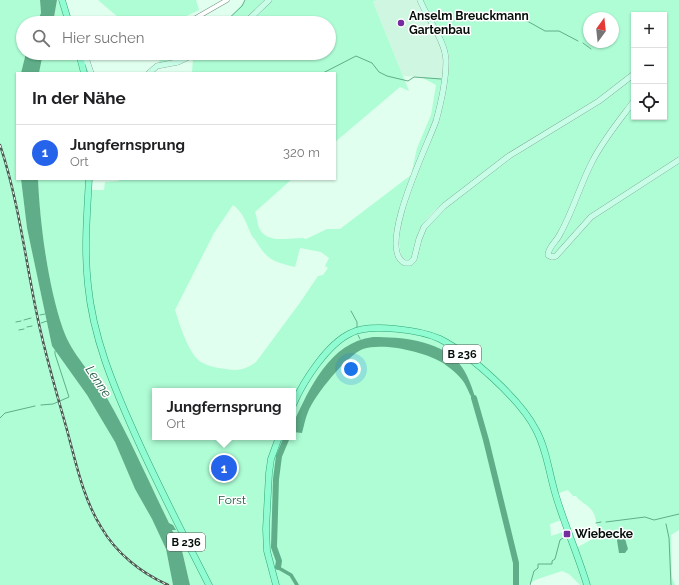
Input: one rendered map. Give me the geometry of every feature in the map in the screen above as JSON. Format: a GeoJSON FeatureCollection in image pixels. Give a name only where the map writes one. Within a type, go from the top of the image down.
{"type":"FeatureCollection","features":[{"type":"Feature","properties":{"kind":"main road"},"geometry":{"type":"LineString","coordinates":[[62,0],[67,16]]}},
{"type":"Feature","properties":{"kind":"main road"},"geometry":{"type":"LineString","coordinates":[[253,16],[269,0]]}},
{"type":"Feature","properties":{"kind":"main road"},"geometry":{"type":"LineString","coordinates":[[420,0],[444,49],[446,60],[444,81],[436,120],[409,188],[399,221],[398,251],[399,258],[405,263],[410,263],[414,259],[418,239],[424,227],[444,206],[509,156],[599,101],[631,76]]}},
{"type":"Feature","properties":{"kind":"main road"},"geometry":{"type":"LineString","coordinates":[[150,72],[157,66],[182,60]]}},
{"type":"Feature","properties":{"kind":"main road"},"geometry":{"type":"LineString","coordinates":[[84,72],[81,61],[87,62],[91,72]]}},
{"type":"Feature","properties":{"kind":"main road"},"geometry":{"type":"LineString","coordinates":[[631,106],[602,144],[592,162],[560,236],[549,250],[548,255],[552,257],[556,256],[591,217],[679,160]]}},
{"type":"Feature","properties":{"kind":"main road","name":"B 236"},"geometry":{"type":"LineString","coordinates":[[89,180],[88,280],[92,311],[101,348],[114,387],[164,499],[209,585]]}},
{"type":"Feature","properties":{"kind":"main road","name":"B 236"},"geometry":{"type":"LineString","coordinates":[[296,399],[313,371],[332,348],[350,333],[366,328],[388,328],[430,336],[447,343],[488,374],[506,391],[521,407],[536,430],[545,452],[556,496],[587,585]]}},
{"type":"Feature","properties":{"kind":"main road"},"geometry":{"type":"LineString","coordinates":[[276,585],[267,551],[266,528],[268,473],[278,440]]}},
{"type":"Feature","properties":{"kind":"street"},"geometry":{"type":"LineString","coordinates":[[199,16],[227,0]]}},
{"type":"Feature","properties":{"kind":"shaded area"},"geometry":{"type":"Polygon","coordinates":[[[40,0],[57,0],[54,16],[40,16],[40,0]]]}},
{"type":"Feature","properties":{"kind":"shaded area"},"geometry":{"type":"Polygon","coordinates":[[[378,0],[417,0],[444,54],[443,78],[403,76],[373,2],[378,0]]]}},
{"type":"Feature","properties":{"kind":"shaded area"},"geometry":{"type":"Polygon","coordinates":[[[24,60],[42,60],[39,72],[21,72],[24,60]]]}},
{"type":"Feature","properties":{"kind":"shaded area"},"geometry":{"type":"Polygon","coordinates":[[[21,180],[38,180],[43,235],[49,275],[63,329],[77,356],[107,398],[169,523],[173,525],[176,530],[172,530],[174,534],[179,536],[185,547],[181,546],[190,585],[173,585],[166,549],[152,519],[135,489],[115,442],[87,395],[52,346],[27,228],[21,180]]]}},
{"type":"Feature","properties":{"kind":"shaded area"},"geometry":{"type":"Polygon","coordinates":[[[373,337],[407,339],[430,344],[440,349],[450,355],[462,366],[472,387],[477,404],[473,400],[459,376],[436,359],[404,349],[393,347],[371,347],[356,353],[340,367],[311,405],[302,433],[296,432],[296,417],[314,382],[333,357],[358,341],[373,337]]]}},
{"type":"Feature","properties":{"kind":"shaded area"},"geometry":{"type":"Polygon","coordinates":[[[621,531],[624,535],[628,549],[625,553],[619,553],[616,534],[621,531]]]}},
{"type":"Feature","properties":{"kind":"green space"},"geometry":{"type":"Polygon","coordinates":[[[0,0],[40,0],[40,16],[16,16],[16,60],[24,60],[21,72],[16,72],[16,180],[21,180],[27,228],[52,346],[87,395],[115,442],[135,489],[152,519],[166,549],[173,585],[0,585],[0,0]]]}},
{"type":"Feature","properties":{"kind":"green space"},"geometry":{"type":"Polygon","coordinates":[[[57,0],[58,0],[64,16],[54,16],[57,0]]]}},
{"type":"Feature","properties":{"kind":"green space"},"geometry":{"type":"Polygon","coordinates":[[[98,0],[196,0],[199,10],[187,16],[117,16],[98,0]]]}},
{"type":"Feature","properties":{"kind":"green space"},"geometry":{"type":"Polygon","coordinates":[[[246,0],[377,0],[373,2],[409,91],[400,87],[336,141],[336,72],[192,72],[193,60],[336,60],[336,16],[257,16],[263,10],[254,16],[231,16],[246,0]]]}},
{"type":"Feature","properties":{"kind":"green space","name":"Forst"},"geometry":{"type":"Polygon","coordinates":[[[421,0],[679,0],[679,530],[671,535],[672,578],[675,585],[589,585],[576,548],[602,534],[602,532],[598,528],[594,514],[589,507],[576,496],[573,496],[568,490],[559,493],[548,458],[527,419],[541,446],[561,520],[550,524],[551,536],[566,531],[585,585],[580,585],[569,574],[562,571],[535,580],[528,585],[190,585],[181,545],[184,546],[179,536],[174,534],[172,530],[175,530],[173,525],[169,523],[107,398],[77,356],[63,329],[49,275],[38,180],[87,180],[85,267],[99,348],[134,425],[103,349],[94,310],[90,270],[90,190],[104,190],[105,182],[119,180],[291,180],[255,212],[259,228],[262,233],[278,239],[306,239],[327,229],[340,229],[411,175],[417,148],[431,115],[436,85],[421,77],[443,78],[434,120],[405,192],[399,213],[396,232],[396,250],[401,264],[410,265],[422,233],[429,222],[440,211],[467,189],[521,152],[518,150],[518,147],[435,210],[422,225],[413,255],[408,261],[401,256],[399,243],[401,221],[443,93],[449,55],[421,0]],[[233,205],[214,233],[175,310],[192,353],[201,362],[210,366],[230,370],[238,370],[248,367],[256,362],[318,276],[323,275],[328,268],[325,266],[329,258],[321,252],[300,248],[295,267],[276,262],[264,252],[251,235],[242,214],[233,205]],[[623,532],[616,534],[620,553],[625,553],[628,549],[623,532]]]}},
{"type":"Feature","properties":{"kind":"green space"},"geometry":{"type":"Polygon","coordinates":[[[42,60],[78,60],[81,72],[39,72],[42,60]]]}},
{"type":"Feature","properties":{"kind":"green space"},"geometry":{"type":"Polygon","coordinates":[[[159,60],[176,60],[160,63],[159,60]]]}},
{"type":"Feature","properties":{"kind":"waterway"},"geometry":{"type":"LineString","coordinates":[[231,16],[242,6],[245,0]]}},
{"type":"Feature","properties":{"kind":"waterway"},"geometry":{"type":"LineString","coordinates":[[520,17],[545,31],[559,31],[578,41]]}},
{"type":"Feature","properties":{"kind":"waterway"},"geometry":{"type":"LineString","coordinates":[[325,72],[356,56],[372,63],[379,72],[387,76],[408,81],[414,77],[441,79]]}},
{"type":"Feature","properties":{"kind":"waterway"},"geometry":{"type":"LineString","coordinates":[[351,311],[357,322],[357,327]]}},
{"type":"Feature","properties":{"kind":"waterway"},"geometry":{"type":"LineString","coordinates":[[40,315],[45,314]]}},
{"type":"Feature","properties":{"kind":"waterway"},"geometry":{"type":"LineString","coordinates":[[24,320],[31,318]]}},
{"type":"Feature","properties":{"kind":"waterway"},"geometry":{"type":"LineString","coordinates":[[16,322],[21,321]]}},
{"type":"Feature","properties":{"kind":"waterway"},"geometry":{"type":"LineString","coordinates":[[41,323],[47,321]]}},
{"type":"Feature","properties":{"kind":"waterway"},"geometry":{"type":"LineString","coordinates":[[27,327],[32,326]]}},
{"type":"Feature","properties":{"kind":"waterway"},"geometry":{"type":"LineString","coordinates":[[19,330],[24,329]]}},
{"type":"Feature","properties":{"kind":"waterway"},"geometry":{"type":"LineString","coordinates":[[358,335],[360,339]]}},
{"type":"Feature","properties":{"kind":"waterway"},"geometry":{"type":"LineString","coordinates":[[41,405],[53,404],[69,397],[55,351]]}},
{"type":"Feature","properties":{"kind":"waterway"},"geometry":{"type":"LineString","coordinates":[[474,398],[486,440],[516,563],[516,585]]}},
{"type":"Feature","properties":{"kind":"waterway"},"geometry":{"type":"LineString","coordinates":[[0,418],[5,413],[35,406]]}},
{"type":"Feature","properties":{"kind":"waterway"},"geometry":{"type":"LineString","coordinates":[[278,567],[279,561],[274,547],[276,479],[279,456],[286,440]]}},
{"type":"Feature","properties":{"kind":"waterway","name":"Wiebecke"},"geometry":{"type":"LineString","coordinates":[[606,522],[645,517],[654,520],[679,514]]}},
{"type":"Feature","properties":{"kind":"waterway","name":"Wiebecke"},"geometry":{"type":"LineString","coordinates":[[596,523],[601,522]]}},
{"type":"Feature","properties":{"kind":"waterway"},"geometry":{"type":"LineString","coordinates":[[666,524],[669,538],[671,585]]}},
{"type":"Feature","properties":{"kind":"waterway","name":"Wiebecke"},"geometry":{"type":"LineString","coordinates":[[530,585],[534,571],[538,568],[538,564],[552,564],[552,561],[555,559],[560,540],[566,536]]}},
{"type":"Feature","properties":{"kind":"waterway"},"geometry":{"type":"LineString","coordinates":[[277,567],[291,575],[297,585]]}},
{"type":"Feature","properties":{"kind":"railway"},"geometry":{"type":"LineString","coordinates":[[0,145],[12,186],[36,310],[50,371],[77,468],[89,504],[101,527],[122,554],[148,575],[168,585]]}},
{"type":"Feature","properties":{"kind":"place","name":"Anselm Breuckmann Gartenbau"},"geometry":{"type":"Point","coordinates":[401,23]}},
{"type":"Feature","properties":{"kind":"place","name":"Jungfernsprung"},"geometry":{"type":"Point","coordinates":[224,468]}},
{"type":"Feature","properties":{"kind":"place","name":"Wiebecke"},"geometry":{"type":"Point","coordinates":[567,534]}},
{"type":"Feature","properties":{"kind":"water label","name":"Lenne"},"geometry":{"type":"Point","coordinates":[99,381]}}]}
